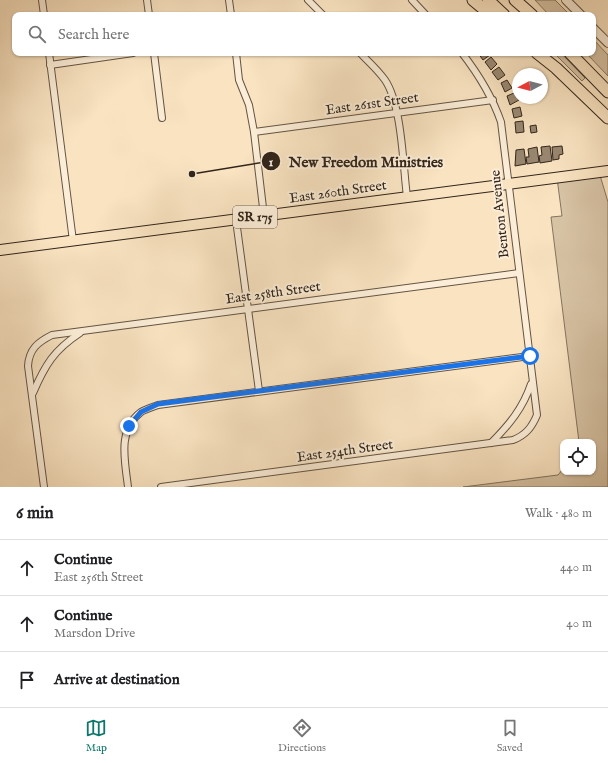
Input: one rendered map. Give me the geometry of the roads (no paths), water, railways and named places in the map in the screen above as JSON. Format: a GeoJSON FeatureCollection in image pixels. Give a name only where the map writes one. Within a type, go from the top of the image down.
{"type":"FeatureCollection","features":[{"type":"Feature","properties":{"kind":"highway"},"geometry":{"type":"LineString","coordinates":[[473,0],[487,12]]}},
{"type":"Feature","properties":{"kind":"highway"},"geometry":{"type":"LineString","coordinates":[[488,0],[501,12]]}},
{"type":"Feature","properties":{"kind":"highway"},"geometry":{"type":"LineString","coordinates":[[515,0],[529,12]]}},
{"type":"Feature","properties":{"kind":"highway"},"geometry":{"type":"LineString","coordinates":[[523,0],[533,12]]}},
{"type":"Feature","properties":{"kind":"highway"},"geometry":{"type":"LineString","coordinates":[[541,56],[556,68]]}},
{"type":"Feature","properties":{"kind":"highway"},"geometry":{"type":"LineString","coordinates":[[546,56],[608,118]]}},
{"type":"Feature","properties":{"kind":"highway"},"geometry":{"type":"LineString","coordinates":[[573,56],[608,92]]}},
{"type":"Feature","properties":{"kind":"main road","name":"East 260th Street"},"geometry":{"type":"LineString","coordinates":[[0,250],[608,171]]}},
{"type":"Feature","properties":{"kind":"street"},"geometry":{"type":"LineString","coordinates":[[42,0],[44,12]]}},
{"type":"Feature","properties":{"kind":"street"},"geometry":{"type":"LineString","coordinates":[[147,0],[149,12]]}},
{"type":"Feature","properties":{"kind":"street"},"geometry":{"type":"LineString","coordinates":[[229,0],[231,12]]}},
{"type":"Feature","properties":{"kind":"street"},"geometry":{"type":"LineString","coordinates":[[308,0],[320,12]]}},
{"type":"Feature","properties":{"kind":"street"},"geometry":{"type":"LineString","coordinates":[[412,0],[423,12]]}},
{"type":"Feature","properties":{"kind":"street"},"geometry":{"type":"LineString","coordinates":[[566,0],[577,12]]}},
{"type":"Feature","properties":{"kind":"street"},"geometry":{"type":"LineString","coordinates":[[596,31],[608,43]]}},
{"type":"Feature","properties":{"kind":"street"},"geometry":{"type":"LineString","coordinates":[[49,56],[73,241]]}},
{"type":"Feature","properties":{"kind":"street"},"geometry":{"type":"LineString","coordinates":[[50,65],[112,56]]}},
{"type":"Feature","properties":{"kind":"street"},"geometry":{"type":"LineString","coordinates":[[154,56],[162,118]]}},
{"type":"Feature","properties":{"kind":"street"},"geometry":{"type":"LineString","coordinates":[[236,56],[239,80],[249,105],[254,132],[264,216]]}},
{"type":"Feature","properties":{"kind":"street"},"geometry":{"type":"LineString","coordinates":[[363,56],[385,80],[396,113],[407,197]]}},
{"type":"Feature","properties":{"kind":"street","name":"Benton Avenue"},"geometry":{"type":"LineString","coordinates":[[464,56],[482,80],[493,100],[501,122],[537,415],[528,430]]}},
{"type":"Feature","properties":{"kind":"street","name":"East 261st Street"},"geometry":{"type":"LineString","coordinates":[[254,132],[493,100]]}},
{"type":"Feature","properties":{"kind":"street"},"geometry":{"type":"LineString","coordinates":[[236,220],[259,391]]}},
{"type":"Feature","properties":{"kind":"street","name":"East 258th Street"},"geometry":{"type":"LineString","coordinates":[[32,393],[28,366],[29,356],[34,346],[52,334],[83,332],[519,273]]}},
{"type":"Feature","properties":{"kind":"street"},"geometry":{"type":"LineString","coordinates":[[44,487],[32,393],[42,372],[58,349],[83,332]]}},
{"type":"Feature","properties":{"kind":"street"},"geometry":{"type":"LineString","coordinates":[[128,487],[124,437],[129,426],[141,412],[158,404],[530,356]]}},
{"type":"Feature","properties":{"kind":"street","name":"Benton Avenue"},"geometry":{"type":"LineString","coordinates":[[490,443],[513,419],[525,401],[532,382]]}},
{"type":"Feature","properties":{"kind":"street","name":"East 254th Street"},"geometry":{"type":"LineString","coordinates":[[161,487],[513,440],[528,430]]}},
{"type":"Feature","properties":{"kind":"street"},"geometry":{"type":"LineString","coordinates":[[222,480],[222,487]]}},
{"type":"Feature","properties":{"kind":"place","name":"New Freedom Ministries"},"geometry":{"type":"Point","coordinates":[192,174]}}]}
